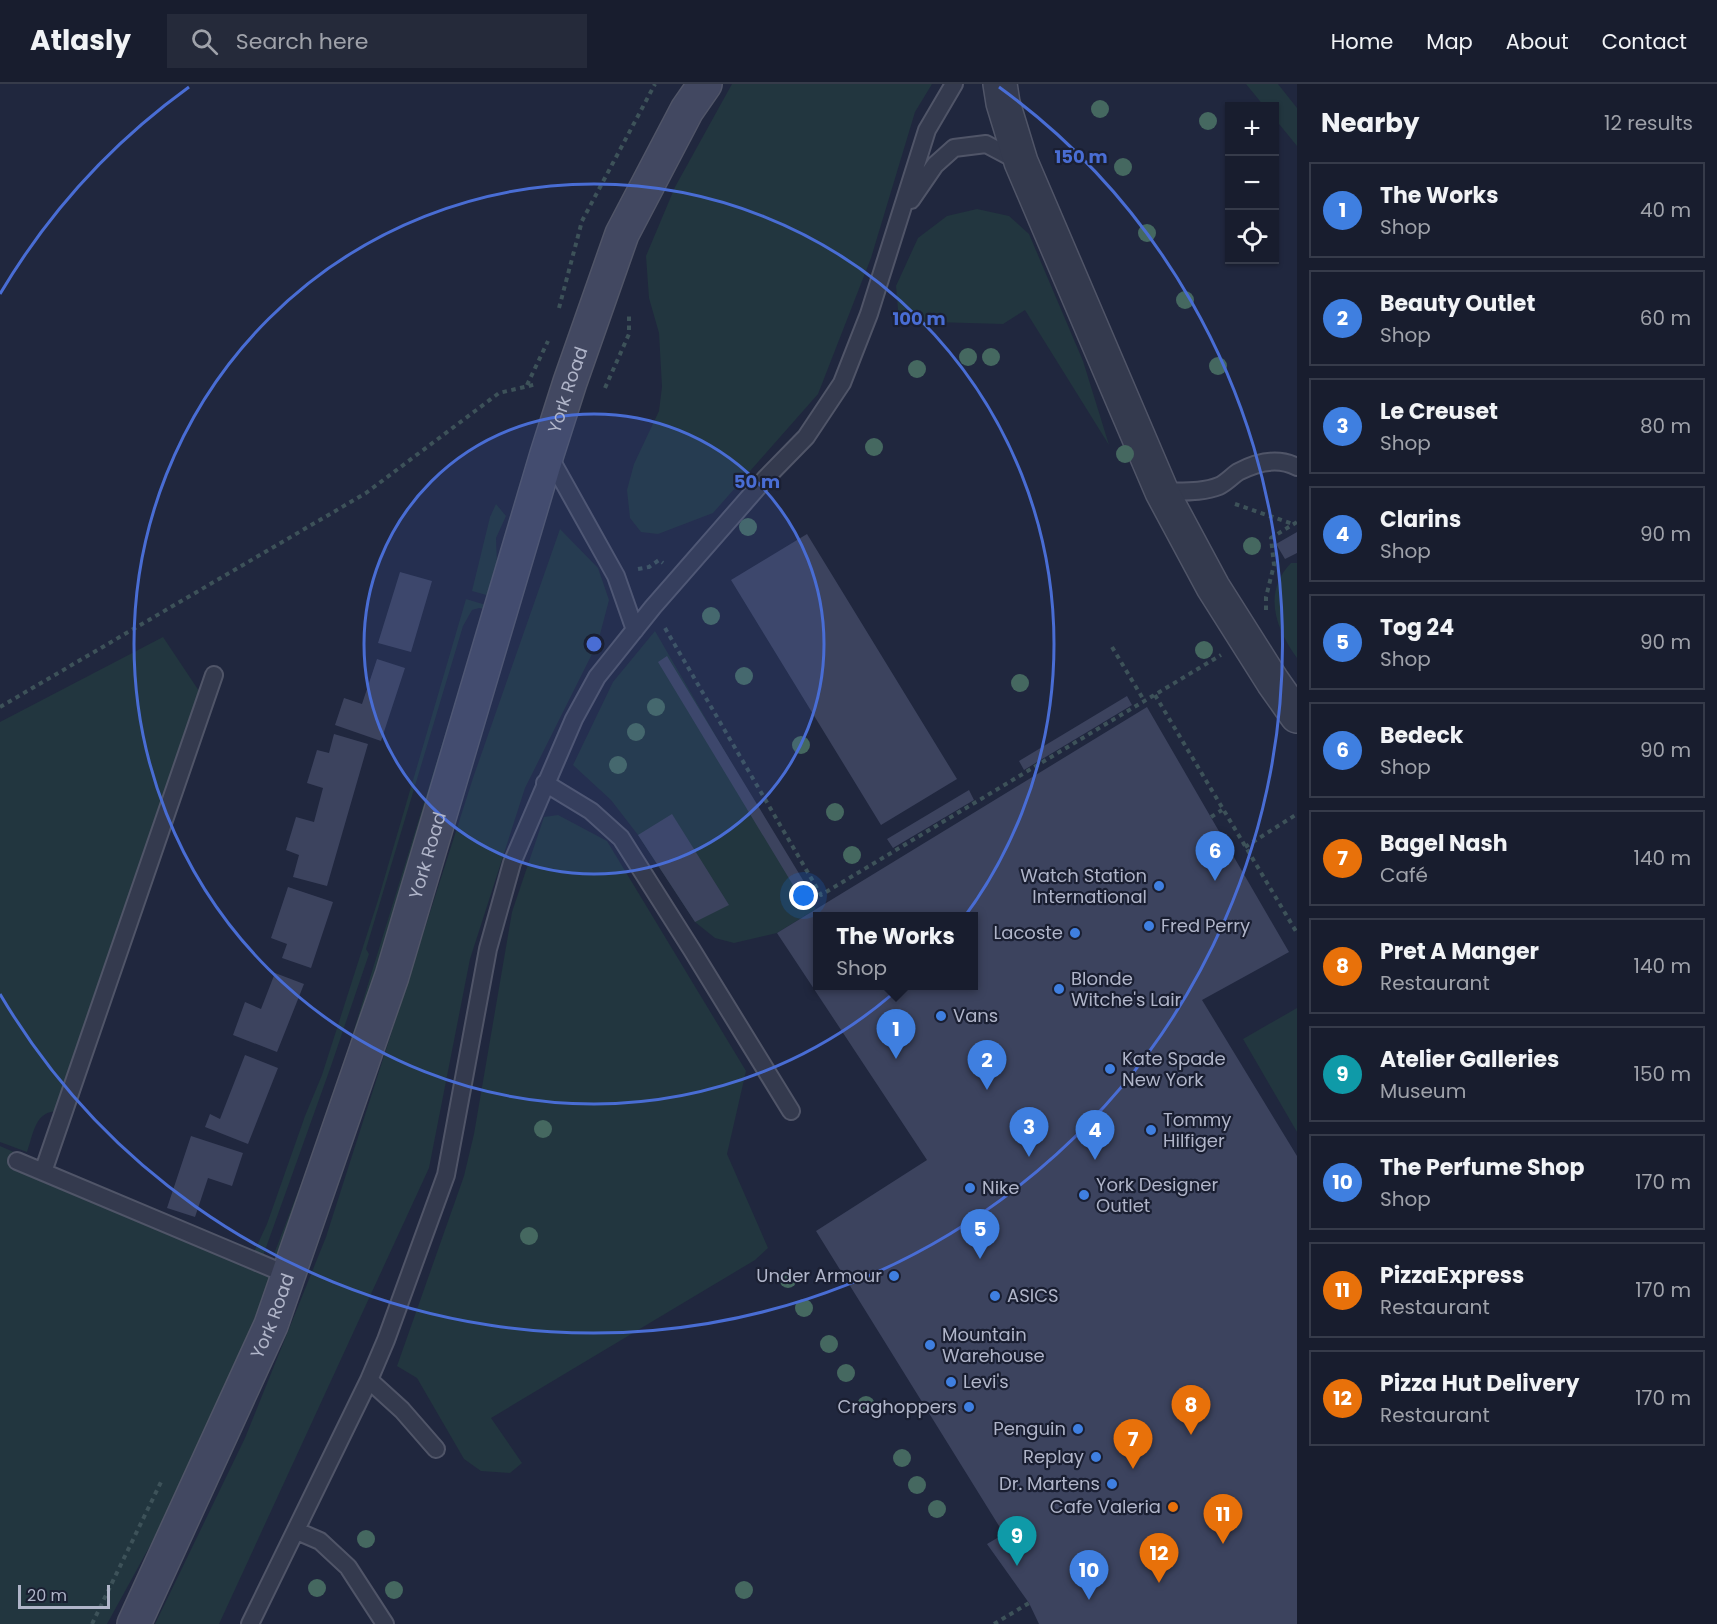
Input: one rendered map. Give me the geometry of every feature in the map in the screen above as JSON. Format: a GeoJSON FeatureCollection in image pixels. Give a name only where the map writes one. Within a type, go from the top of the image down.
{"type":"FeatureCollection","features":[{"type":"Feature","properties":{"kind":"main road","name":"York Road"},"geometry":{"type":"LineString","coordinates":[[134,1624],[271,1325],[392,976],[570,382],[622,234],[687,110],[705,84]]}},
{"type":"Feature","properties":{"kind":"street"},"geometry":{"type":"LineString","coordinates":[[1000,84],[1003,103],[1021,162],[1162,492],[1213,587],[1297,716]]}},
{"type":"Feature","properties":{"kind":"lane"},"geometry":{"type":"LineString","coordinates":[[250,1624],[369,1380],[386,1341],[446,1175],[488,949],[512,863],[574,718],[597,677],[679,577],[765,479],[806,437],[842,384],[869,314],[927,130],[954,84]]}},
{"type":"Feature","properties":{"kind":"lane"},"geometry":{"type":"LineString","coordinates":[[901,216],[935,165],[954,148],[986,144],[1021,162]]}},
{"type":"Feature","properties":{"kind":"lane"},"geometry":{"type":"LineString","coordinates":[[548,454],[616,576],[635,630]]}},
{"type":"Feature","properties":{"kind":"lane"},"geometry":{"type":"LineString","coordinates":[[1162,492],[1220,486],[1238,472],[1262,462],[1286,461],[1297,467]]}},
{"type":"Feature","properties":{"kind":"lane"},"geometry":{"type":"LineString","coordinates":[[43,1172],[214,675]]}},
{"type":"Feature","properties":{"kind":"lane"},"geometry":{"type":"LineString","coordinates":[[545,783],[591,811],[621,838],[791,1111]]}},
{"type":"Feature","properties":{"kind":"lane"},"geometry":{"type":"LineString","coordinates":[[17,1161],[288,1275]]}},
{"type":"Feature","properties":{"kind":"lane"},"geometry":{"type":"LineString","coordinates":[[369,1380],[402,1410],[436,1449]]}},
{"type":"Feature","properties":{"kind":"lane"},"geometry":{"type":"LineString","coordinates":[[297,1531],[320,1541],[348,1567],[385,1624]]}},
{"type":"Feature","properties":{"kind":"path"},"geometry":{"type":"LineString","coordinates":[[0,707],[366,493],[500,393],[527,385],[570,382]]}},
{"type":"Feature","properties":{"kind":"path"},"geometry":{"type":"LineString","coordinates":[[1220,486],[1226,501],[1295,523]]}},
{"type":"Feature","properties":{"kind":"path"},"geometry":{"type":"LineString","coordinates":[[672,619],[664,627],[821,895],[1247,640],[1265,621],[1266,597],[1274,565],[1270,538],[1295,523]]}},
{"type":"Feature","properties":{"kind":"path"},"geometry":{"type":"LineString","coordinates":[[631,567],[638,569],[649,567],[659,560],[679,577]]}},
{"type":"Feature","properties":{"kind":"path"},"geometry":{"type":"LineString","coordinates":[[1112,647],[1145,702]]}},
{"type":"Feature","properties":{"kind":"path"},"geometry":{"type":"LineString","coordinates":[[1155,695],[1297,933]]}},
{"type":"Feature","properties":{"kind":"path"},"geometry":{"type":"LineString","coordinates":[[1211,817],[1222,810]]}},
{"type":"Feature","properties":{"kind":"path"},"geometry":{"type":"LineString","coordinates":[[1245,847],[1297,814]]}},
{"type":"Feature","properties":{"kind":"path"},"geometry":{"type":"LineString","coordinates":[[994,1624],[1029,1603]]}},
{"type":"Feature","properties":{"kind":"path"},"geometry":{"type":"LineString","coordinates":[[1003,1619],[1006,1624]]}},
{"type":"Feature","properties":{"kind":"shaded area"},"geometry":{"type":"Polygon","coordinates":[[[732,84],[932,84],[915,112],[871,258],[818,394],[713,513],[658,534],[641,532],[630,518],[627,490],[634,464],[659,411],[662,387],[659,333],[649,298],[646,256],[675,187],[732,84]]]}},
{"type":"Feature","properties":{"kind":"shaded area"},"geometry":{"type":"Polygon","coordinates":[[[1246,84],[1278,84],[1297,108],[1297,146],[1279,124],[1279,102],[1261,102],[1246,84]]]}},
{"type":"Feature","properties":{"kind":"shaded area"},"geometry":{"type":"Polygon","coordinates":[[[977,209],[1009,216],[1029,234],[1083,361],[1109,445],[1025,310],[1003,324],[899,321],[896,286],[918,238],[947,216],[977,209]]]}},
{"type":"Feature","properties":{"kind":"shaded area"},"geometry":{"type":"Polygon","coordinates":[[[496,504],[506,516],[496,538],[497,564],[490,596],[472,591],[490,517],[496,504]]]}},
{"type":"Feature","properties":{"kind":"shaded area"},"geometry":{"type":"Polygon","coordinates":[[[560,529],[598,568],[609,600],[598,642],[525,788],[470,959],[429,1168],[219,1624],[155,1624],[245,1438],[326,1237],[473,778],[560,529]]]}},
{"type":"Feature","properties":{"kind":"shaded area"},"geometry":{"type":"Polygon","coordinates":[[[1291,563],[1297,563],[1297,658],[1283,635],[1275,611],[1277,586],[1291,563]]]}},
{"type":"Feature","properties":{"kind":"shaded area"},"geometry":{"type":"Polygon","coordinates":[[[466,599],[496,608],[496,611],[479,608],[472,610],[463,626],[366,949],[369,954],[263,1256],[278,1263],[191,1471],[107,1624],[0,1624],[0,1146],[254,1252],[267,1224],[322,1075],[378,900],[466,599]]]}},
{"type":"Feature","properties":{"kind":"shaded area"},"geometry":{"type":"Polygon","coordinates":[[[655,631],[816,909],[777,933],[734,943],[715,938],[695,922],[638,835],[611,800],[573,765],[613,682],[655,631]]]}},
{"type":"Feature","properties":{"kind":"shaded area"},"geometry":{"type":"Polygon","coordinates":[[[479,632],[362,1018],[281,1257],[274,1254],[329,1111],[472,647],[479,632]]]}},
{"type":"Feature","properties":{"kind":"shaded area"},"geometry":{"type":"Polygon","coordinates":[[[163,637],[199,691],[60,1111],[45,1114],[40,1118],[27,1152],[0,1142],[0,722],[163,637]]]}},
{"type":"Feature","properties":{"kind":"shaded area"},"geometry":{"type":"Polygon","coordinates":[[[558,815],[607,841],[746,1071],[727,1154],[768,1248],[755,1260],[491,1418],[522,1463],[510,1473],[481,1471],[464,1459],[417,1378],[397,1366],[464,1176],[474,1134],[512,912],[544,817],[558,815]]]}},
{"type":"Feature","properties":{"kind":"shaded area"},"geometry":{"type":"Polygon","coordinates":[[[1297,1008],[1297,1132],[1243,1039],[1297,1008]]]}},
{"type":"Feature","properties":{"kind":"building"},"geometry":{"type":"Polygon","coordinates":[[[1297,532],[1297,553],[1285,559],[1276,544],[1297,532]]]}},
{"type":"Feature","properties":{"kind":"building"},"geometry":{"type":"Polygon","coordinates":[[[807,534],[957,779],[881,825],[731,580],[807,534]]]}},
{"type":"Feature","properties":{"kind":"building"},"geometry":{"type":"Polygon","coordinates":[[[400,572],[432,581],[411,652],[378,643],[400,572]]]}},
{"type":"Feature","properties":{"kind":"building"},"geometry":{"type":"Polygon","coordinates":[[[667,656],[809,890],[799,895],[658,662],[667,656]]]}},
{"type":"Feature","properties":{"kind":"building"},"geometry":{"type":"Polygon","coordinates":[[[377,659],[405,668],[381,741],[335,725],[344,698],[362,704],[377,659]]]}},
{"type":"Feature","properties":{"kind":"building"},"geometry":{"type":"Polygon","coordinates":[[[1127,696],[1132,705],[1024,770],[1019,761],[1127,696]]]}},
{"type":"Feature","properties":{"kind":"building","name":"York Designer Outlet"},"geometry":{"type":"Polygon","coordinates":[[[1147,707],[1289,952],[1202,1000],[1297,1156],[1297,1624],[1039,1624],[1029,1603],[987,1544],[1004,1534],[816,1231],[927,1160],[815,990],[978,990],[978,912],[813,912],[813,987],[777,933],[1147,707]]]}},
{"type":"Feature","properties":{"kind":"building"},"geometry":{"type":"Polygon","coordinates":[[[334,734],[368,744],[327,886],[293,877],[299,855],[286,850],[296,817],[314,822],[323,788],[307,783],[317,750],[329,753],[334,734]]]}},
{"type":"Feature","properties":{"kind":"building"},"geometry":{"type":"Polygon","coordinates":[[[969,790],[974,800],[893,848],[887,839],[969,790]]]}},
{"type":"Feature","properties":{"kind":"building"},"geometry":{"type":"Polygon","coordinates":[[[672,814],[729,905],[695,922],[638,835],[672,814]]]}},
{"type":"Feature","properties":{"kind":"building"},"geometry":{"type":"Polygon","coordinates":[[[288,887],[333,902],[311,968],[282,958],[287,944],[271,938],[288,887]]]}},
{"type":"Feature","properties":{"kind":"building"},"geometry":{"type":"Polygon","coordinates":[[[275,973],[304,984],[277,1052],[233,1035],[245,1002],[261,1009],[275,973]]]}},
{"type":"Feature","properties":{"kind":"building"},"geometry":{"type":"Polygon","coordinates":[[[245,1055],[278,1068],[248,1144],[205,1127],[210,1114],[220,1119],[245,1055]]]}},
{"type":"Feature","properties":{"kind":"building"},"geometry":{"type":"Polygon","coordinates":[[[191,1136],[243,1153],[232,1186],[208,1178],[195,1217],[167,1208],[191,1136]]]}},
{"type":"Feature","properties":{"kind":"place","name":"Bedeck"},"geometry":{"type":"Point","coordinates":[1215,881]}},
{"type":"Feature","properties":{"kind":"place","name":"Watch Station International"},"geometry":{"type":"Point","coordinates":[1159,886]}},
{"type":"Feature","properties":{"kind":"place","name":"Fred Perry"},"geometry":{"type":"Point","coordinates":[1149,926]}},
{"type":"Feature","properties":{"kind":"place","name":"Lacoste"},"geometry":{"type":"Point","coordinates":[1075,933]}},
{"type":"Feature","properties":{"kind":"place","name":"Blonde Witche's Lair"},"geometry":{"type":"Point","coordinates":[1059,989]}},
{"type":"Feature","properties":{"kind":"place","name":"Vans"},"geometry":{"type":"Point","coordinates":[941,1016]}},
{"type":"Feature","properties":{"kind":"place","name":"The Works"},"geometry":{"type":"Point","coordinates":[896,1059]}},
{"type":"Feature","properties":{"kind":"place","name":"Kate Spade New York"},"geometry":{"type":"Point","coordinates":[1110,1069]}},
{"type":"Feature","properties":{"kind":"place","name":"Beauty Outlet"},"geometry":{"type":"Point","coordinates":[987,1090]}},
{"type":"Feature","properties":{"kind":"place","name":"Tommy Hilfiger"},"geometry":{"type":"Point","coordinates":[1151,1130]}},
{"type":"Feature","properties":{"kind":"place","name":"Le Creuset"},"geometry":{"type":"Point","coordinates":[1029,1157]}},
{"type":"Feature","properties":{"kind":"place","name":"Clarins"},"geometry":{"type":"Point","coordinates":[1095,1160]}},
{"type":"Feature","properties":{"kind":"place","name":"Nike"},"geometry":{"type":"Point","coordinates":[970,1188]}},
{"type":"Feature","properties":{"kind":"place","name":"York Designer Outlet"},"geometry":{"type":"Point","coordinates":[1084,1195]}},
{"type":"Feature","properties":{"kind":"place","name":"Tog 24"},"geometry":{"type":"Point","coordinates":[980,1259]}},
{"type":"Feature","properties":{"kind":"place","name":"Under Armour"},"geometry":{"type":"Point","coordinates":[894,1276]}},
{"type":"Feature","properties":{"kind":"place","name":"ASICS"},"geometry":{"type":"Point","coordinates":[995,1296]}},
{"type":"Feature","properties":{"kind":"place","name":"Mountain Warehouse"},"geometry":{"type":"Point","coordinates":[930,1345]}},
{"type":"Feature","properties":{"kind":"place","name":"Levi's"},"geometry":{"type":"Point","coordinates":[951,1382]}},
{"type":"Feature","properties":{"kind":"place","name":"Craghoppers"},"geometry":{"type":"Point","coordinates":[969,1407]}},
{"type":"Feature","properties":{"kind":"place","name":"Penguin"},"geometry":{"type":"Point","coordinates":[1078,1429]}},
{"type":"Feature","properties":{"kind":"place","name":"Pret A Manger"},"geometry":{"type":"Point","coordinates":[1191,1435]}},
{"type":"Feature","properties":{"kind":"place","name":"Replay"},"geometry":{"type":"Point","coordinates":[1096,1457]}},
{"type":"Feature","properties":{"kind":"place","name":"Bagel Nash"},"geometry":{"type":"Point","coordinates":[1133,1469]}},
{"type":"Feature","properties":{"kind":"place","name":"Dr. Martens"},"geometry":{"type":"Point","coordinates":[1112,1484]}},
{"type":"Feature","properties":{"kind":"place","name":"Cafe Valeria"},"geometry":{"type":"Point","coordinates":[1173,1507]}},
{"type":"Feature","properties":{"kind":"place","name":"PizzaExpress"},"geometry":{"type":"Point","coordinates":[1223,1544]}},
{"type":"Feature","properties":{"kind":"place","name":"Atelier Galleries"},"geometry":{"type":"Point","coordinates":[1017,1566]}},
{"type":"Feature","properties":{"kind":"place","name":"Pizza Hut Delivery"},"geometry":{"type":"Point","coordinates":[1159,1583]}},
{"type":"Feature","properties":{"kind":"place","name":"The Perfume Shop"},"geometry":{"type":"Point","coordinates":[1089,1600]}}]}
